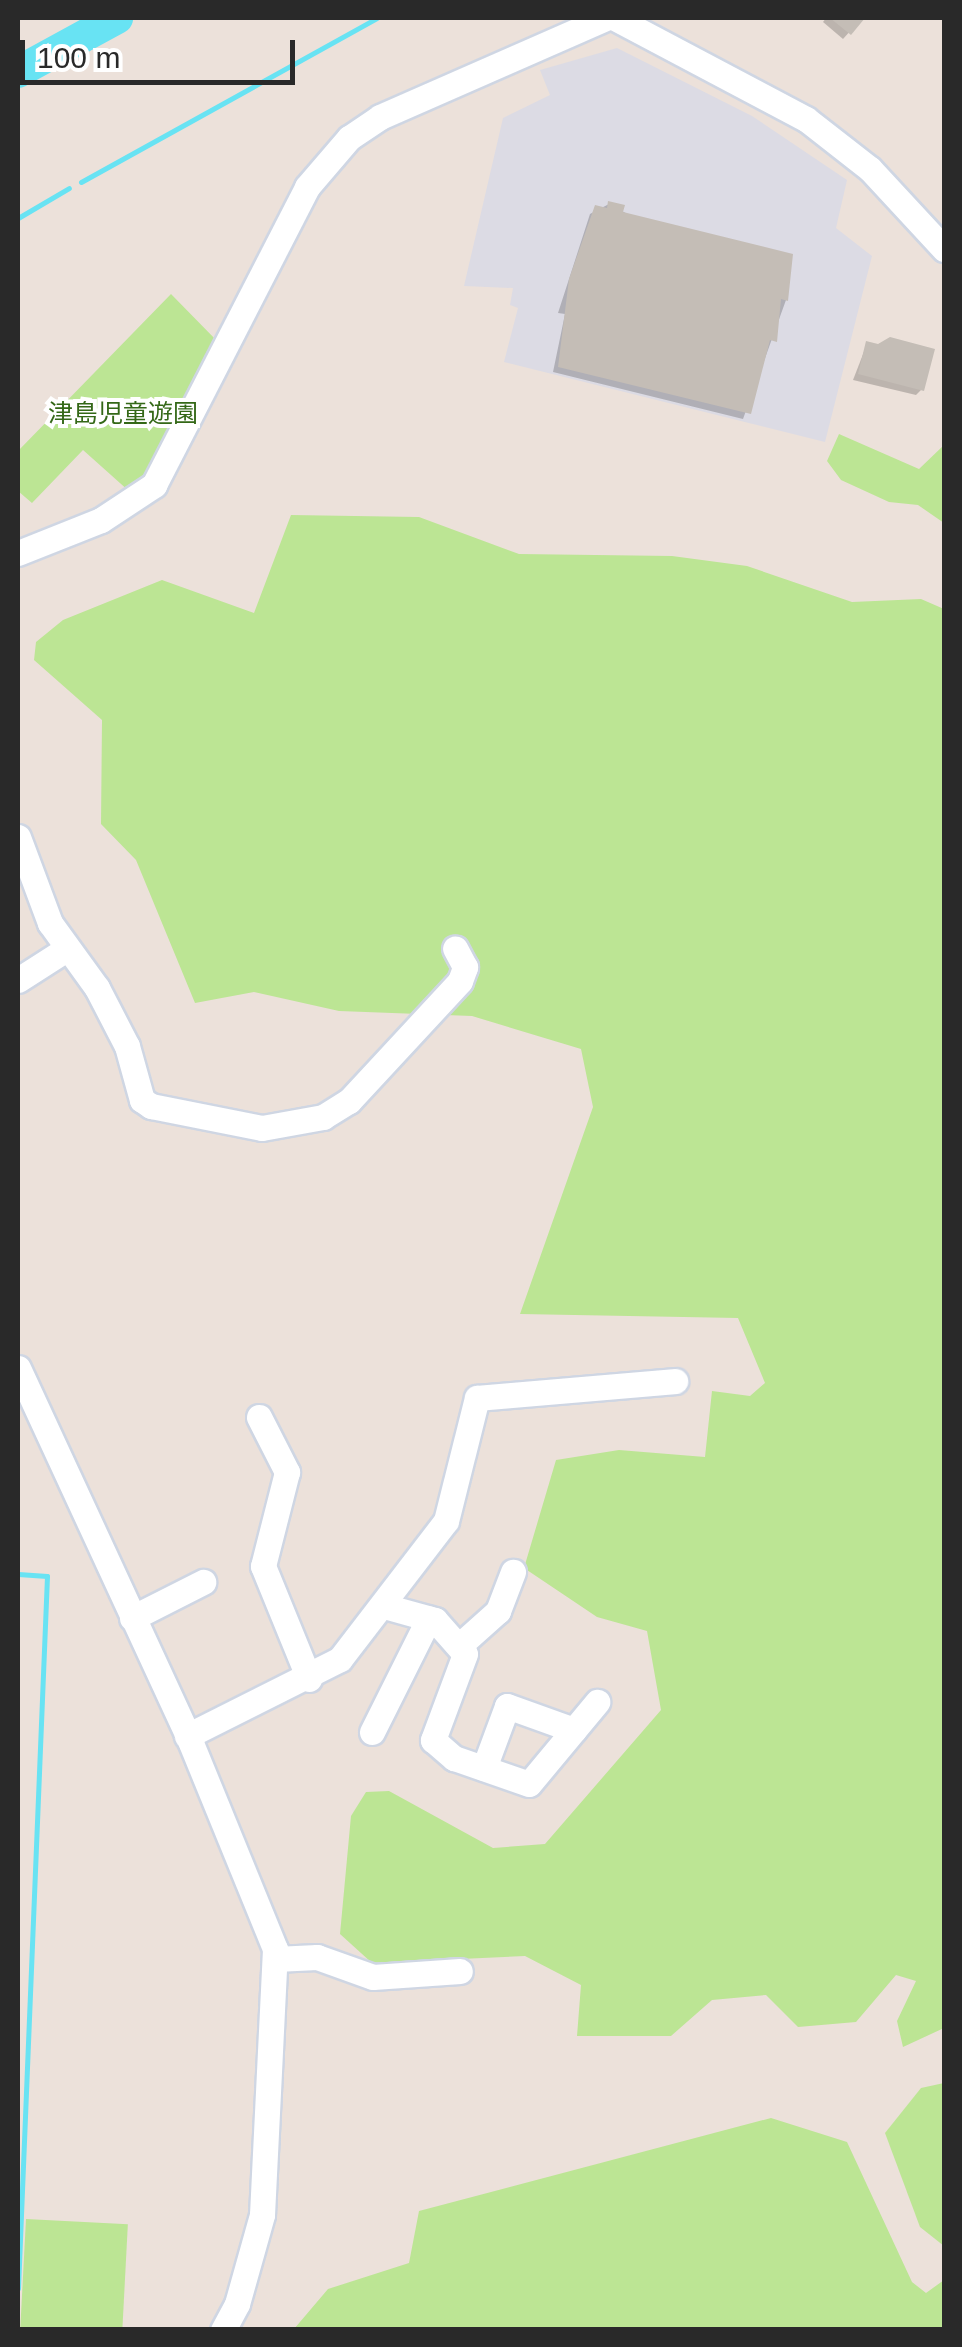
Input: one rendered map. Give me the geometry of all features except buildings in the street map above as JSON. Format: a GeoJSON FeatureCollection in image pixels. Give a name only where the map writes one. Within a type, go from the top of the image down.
{"type":"FeatureCollection","features":[{"type":"Feature","properties":{"kind":"street"},"geometry":{"type":"LineString","coordinates":[[18,553],[101,520],[154,485],[308,188],[349,138],[380,117],[606,18]]}},
{"type":"Feature","properties":{"kind":"street"},"geometry":{"type":"LineString","coordinates":[[615,18],[806,119],[870,169],[944,249]]}},
{"type":"Feature","properties":{"kind":"street"},"geometry":{"type":"LineString","coordinates":[[18,837],[65,950],[97,988],[120,1031],[142,1100],[262,1128],[323,1117],[349,1101],[460,980],[465,967],[455,948]]}},
{"type":"Feature","properties":{"kind":"street"},"geometry":{"type":"LineString","coordinates":[[18,980],[65,950]]}},
{"type":"Feature","properties":{"kind":"street"},"geometry":{"type":"LineString","coordinates":[[18,1368],[264,1908],[275,1959],[262,2215],[237,2304],[223,2330]]}},
{"type":"Feature","properties":{"kind":"street"},"geometry":{"type":"LineString","coordinates":[[187,1736],[309,1679],[340,1660],[446,1521],[477,1398],[675,1381]]}},
{"type":"Feature","properties":{"kind":"street"},"geometry":{"type":"LineString","coordinates":[[259,1417],[287,1472],[263,1566],[286,1634],[309,1679]]}},
{"type":"Feature","properties":{"kind":"street"},"geometry":{"type":"LineString","coordinates":[[460,1646],[498,1611],[513,1572]]}},
{"type":"Feature","properties":{"kind":"street"},"geometry":{"type":"LineString","coordinates":[[132,1618],[203,1582]]}},
{"type":"Feature","properties":{"kind":"street"},"geometry":{"type":"LineString","coordinates":[[384,1606],[429,1618],[460,1646],[464,1665],[432,1740],[454,1758],[530,1784],[597,1702]]}},
{"type":"Feature","properties":{"kind":"street"},"geometry":{"type":"LineString","coordinates":[[372,1732],[429,1618]]}},
{"type":"Feature","properties":{"kind":"street"},"geometry":{"type":"LineString","coordinates":[[484,1768],[507,1706],[574,1730]]}},
{"type":"Feature","properties":{"kind":"street"},"geometry":{"type":"LineString","coordinates":[[275,1959],[317,1957],[374,1977],[460,1971]]}},
{"type":"Feature","properties":{"kind":"shaded area"},"geometry":{"type":"Polygon","coordinates":[[[617,48],[752,116],[847,180],[836,228],[872,256],[825,442],[504,362],[518,308],[510,305],[513,288],[464,286],[503,118],[550,95],[540,70],[617,48]]]}},
{"type":"Feature","properties":{"kind":"green space","name":"津島児童遊園"},"geometry":{"type":"Polygon","coordinates":[[[171,294],[219,343],[145,477],[130,492],[83,450],[32,503],[18,491],[18,451],[171,294]]]}},
{"type":"Feature","properties":{"kind":"green space"},"geometry":{"type":"Polygon","coordinates":[[[839,434],[919,469],[944,445],[944,523],[918,505],[889,502],[841,480],[827,461],[839,434]]]}},
{"type":"Feature","properties":{"kind":"green space"},"geometry":{"type":"Polygon","coordinates":[[[291,515],[419,517],[519,554],[672,556],[747,566],[852,602],[921,599],[944,609],[944,2028],[903,2047],[897,2021],[916,1981],[896,1975],[856,2022],[798,2027],[766,1995],[712,2000],[671,2036],[577,2036],[581,1985],[525,1956],[372,1963],[340,1934],[351,1816],[366,1792],[389,1791],[493,1848],[545,1844],[661,1710],[647,1631],[597,1617],[524,1568],[556,1460],[619,1450],[705,1457],[712,1391],[750,1396],[765,1383],[738,1318],[520,1314],[593,1107],[581,1049],[472,1016],[339,1011],[254,992],[195,1003],[136,860],[101,824],[102,720],[34,660],[36,642],[63,620],[162,580],[254,613],[291,515]]]}},
{"type":"Feature","properties":{"kind":"green space"},"geometry":{"type":"Polygon","coordinates":[[[944,2083],[944,2246],[920,2227],[885,2133],[921,2088],[944,2083]]]}},
{"type":"Feature","properties":{"kind":"green space"},"geometry":{"type":"Polygon","coordinates":[[[771,2118],[847,2142],[912,2282],[926,2293],[944,2280],[944,2329],[294,2329],[328,2289],[409,2263],[419,2211],[771,2118]]]}},
{"type":"Feature","properties":{"kind":"green space"},"geometry":{"type":"Polygon","coordinates":[[[26,2219],[128,2224],[122,2330],[20,2329],[26,2219]]]}},
{"type":"Feature","properties":{"kind":"waterway"},"geometry":{"type":"LineString","coordinates":[[18,72],[117,18]]}},
{"type":"Feature","properties":{"kind":"waterway"},"geometry":{"type":"LineString","coordinates":[[81,182],[377,18]]}},
{"type":"Feature","properties":{"kind":"waterway"},"geometry":{"type":"LineString","coordinates":[[18,218],[69,188]]}},
{"type":"Feature","properties":{"kind":"waterway"},"geometry":{"type":"LineString","coordinates":[[18,1574],[47,1576],[18,2288]]}}]}
